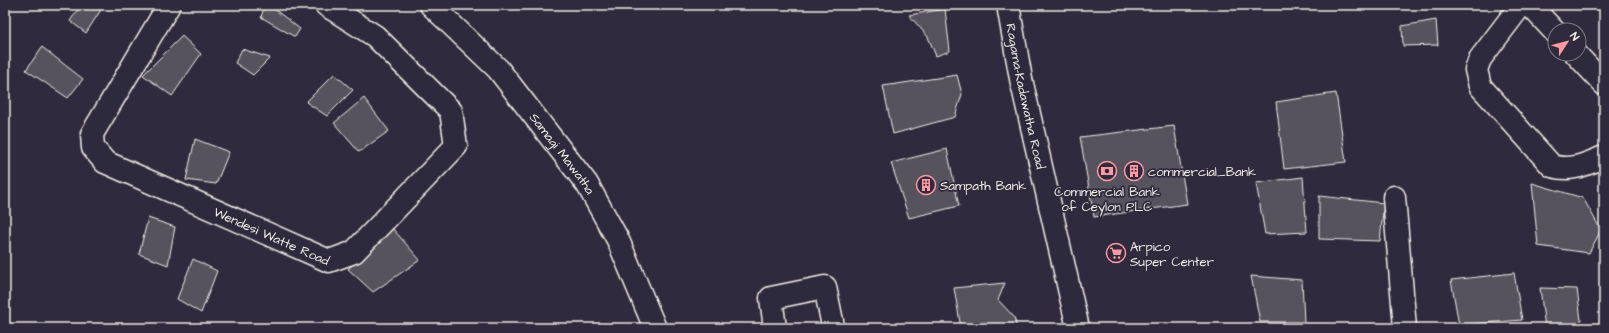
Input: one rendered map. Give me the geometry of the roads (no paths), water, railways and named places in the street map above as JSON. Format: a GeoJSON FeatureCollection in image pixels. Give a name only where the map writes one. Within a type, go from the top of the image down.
{"type":"FeatureCollection","features":[{"type":"Feature","properties":{"kind":"street","name":"Wendesi Watte Road"},"geometry":{"type":"LineString","coordinates":[[169,5],[92,134],[93,148],[105,162],[330,261],[354,252],[456,146],[451,110],[375,36],[326,5]]}},
{"type":"Feature","properties":{"kind":"street","name":"Samagi Mawatha"},"geometry":{"type":"LineString","coordinates":[[431,5],[498,68],[587,184],[618,240],[655,328]]}},
{"type":"Feature","properties":{"kind":"street","name":"Ragama-Kadawatha Road"},"geometry":{"type":"LineString","coordinates":[[1008,5],[1021,79],[1078,328]]}},
{"type":"Feature","properties":{"kind":"street"},"geometry":{"type":"LineString","coordinates":[[1521,5],[1480,59],[1476,70],[1480,86],[1552,166],[1561,169],[1574,168],[1604,157]]}},
{"type":"Feature","properties":{"kind":"street"},"geometry":{"type":"LineString","coordinates":[[1530,5],[1547,23]]}},
{"type":"Feature","properties":{"kind":"street"},"geometry":{"type":"LineString","coordinates":[[1583,62],[1604,84]]}},
{"type":"Feature","properties":{"kind":"street"},"geometry":{"type":"LineString","coordinates":[[1394,196],[1405,328]]}},
{"type":"Feature","properties":{"kind":"street"},"geometry":{"type":"LineString","coordinates":[[775,328],[771,298],[825,287],[833,326]]}},
{"type":"Feature","properties":{"kind":"place","name":"Commercial Bank of Ceylon PLC"},"geometry":{"type":"Point","coordinates":[1107,171]}},
{"type":"Feature","properties":{"kind":"place","name":"commercial_Bank"},"geometry":{"type":"Point","coordinates":[1134,171]}},
{"type":"Feature","properties":{"kind":"place","name":"Sampath Bank"},"geometry":{"type":"Point","coordinates":[926,185]}},
{"type":"Feature","properties":{"kind":"place","name":"Arpico Super Center"},"geometry":{"type":"Point","coordinates":[1116,253]}}]}
